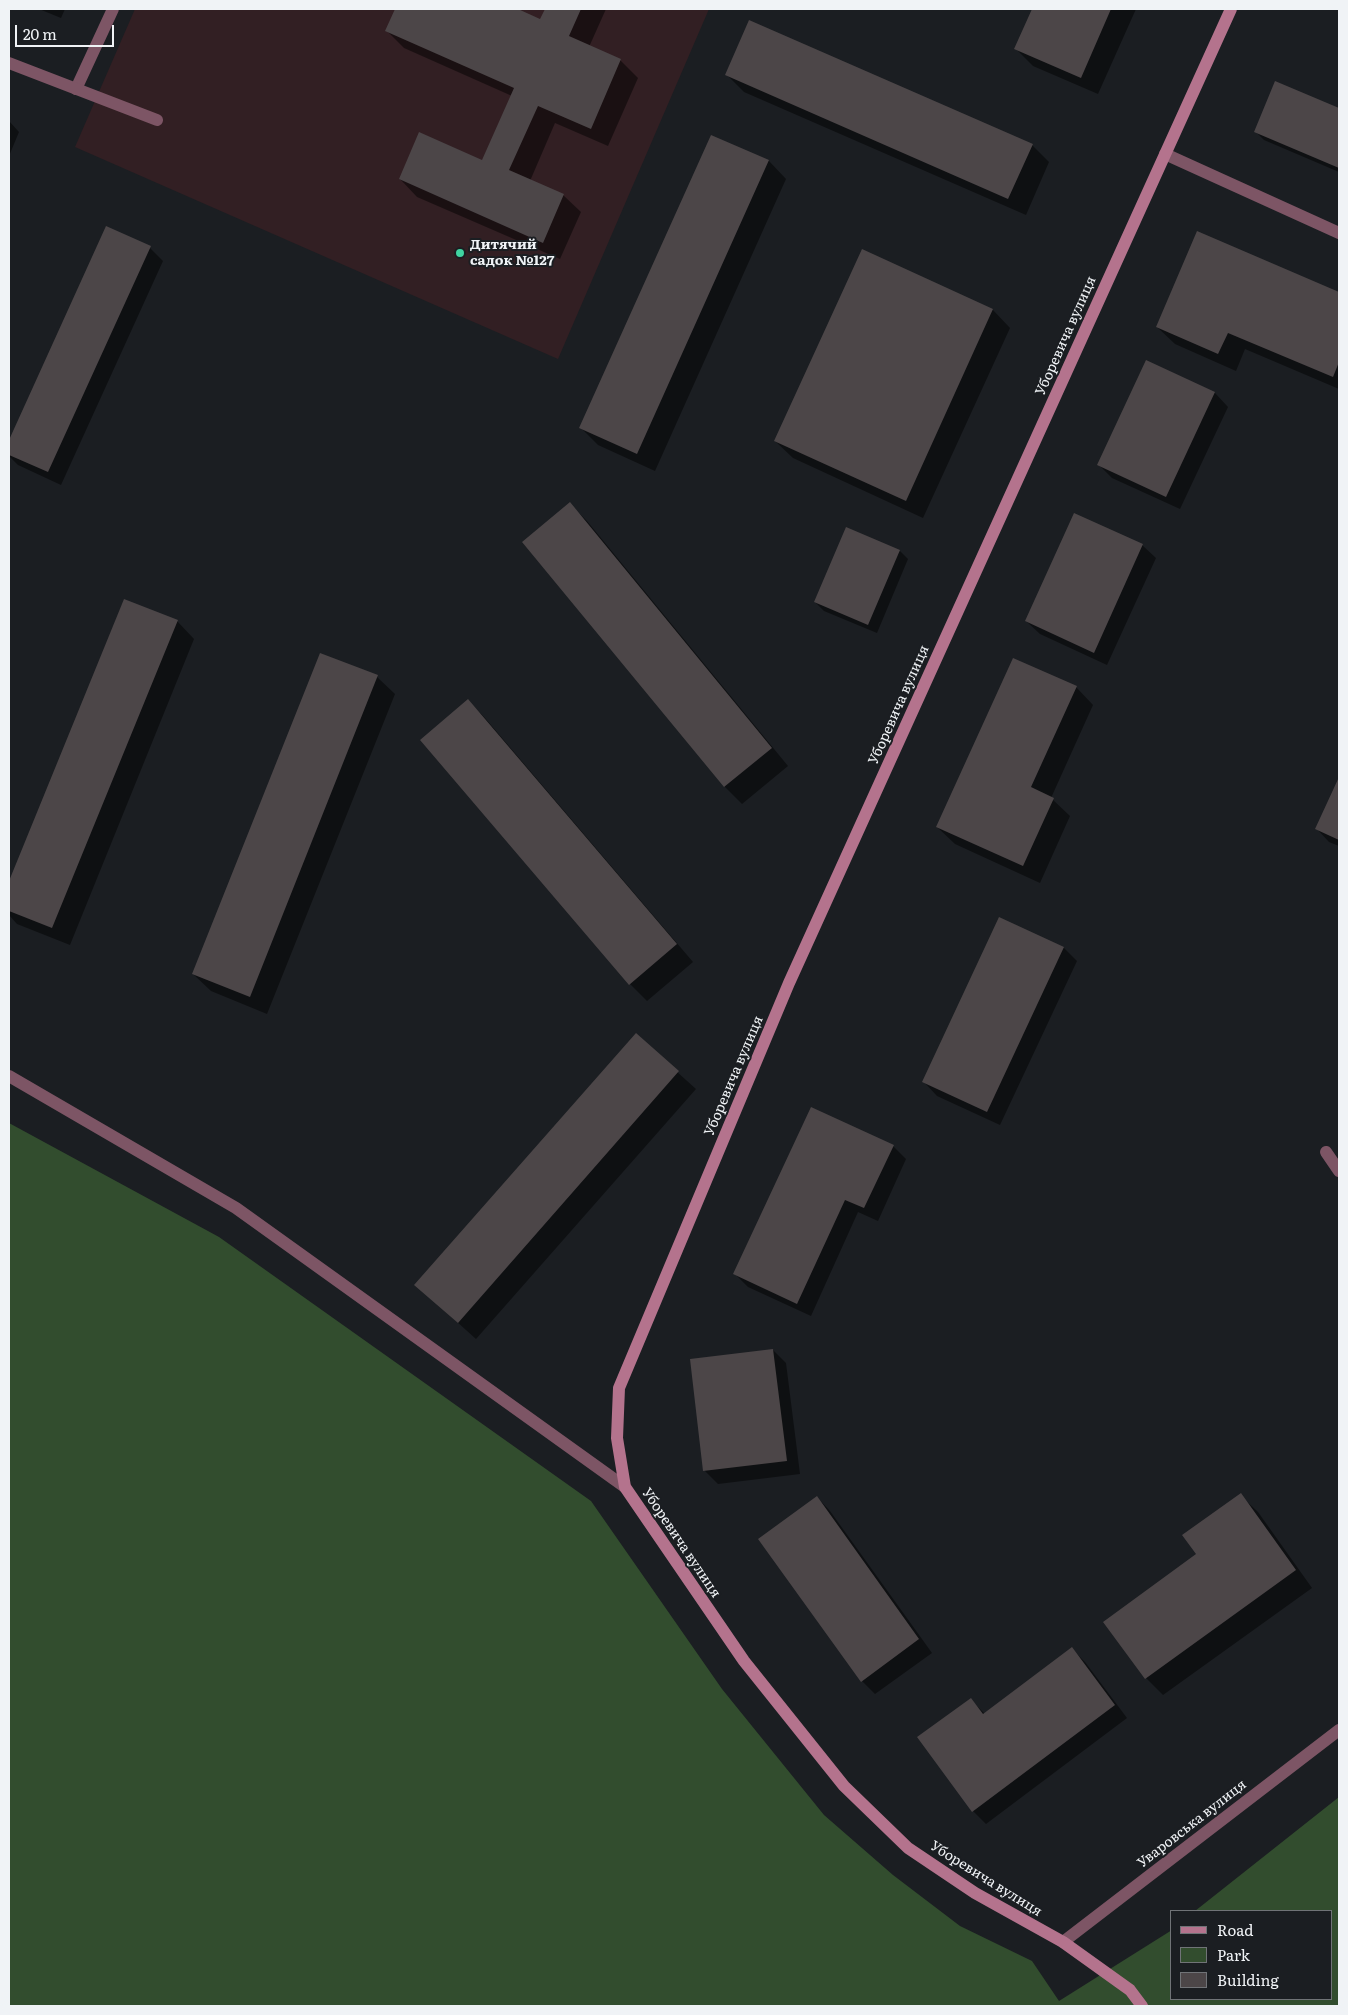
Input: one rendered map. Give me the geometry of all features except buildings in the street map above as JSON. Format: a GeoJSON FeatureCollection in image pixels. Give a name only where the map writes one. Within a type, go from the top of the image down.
{"type":"FeatureCollection","features":[{"type":"Feature","properties":{"kind":"street"},"geometry":{"type":"LineString","coordinates":[[76,89],[113,9]]}},
{"type":"Feature","properties":{"kind":"street","name":"Уборевича вулиця"},"geometry":{"type":"LineString","coordinates":[[1142,2006],[1130,1990],[1062,1942],[975,1893],[908,1848],[844,1786],[744,1661],[625,1487],[617,1438],[619,1388],[789,983],[1230,9]]}},
{"type":"Feature","properties":{"kind":"street"},"geometry":{"type":"LineString","coordinates":[[9,63],[157,120]]}},
{"type":"Feature","properties":{"kind":"street"},"geometry":{"type":"LineString","coordinates":[[1165,154],[1339,233]]}},
{"type":"Feature","properties":{"kind":"street"},"geometry":{"type":"LineString","coordinates":[[9,1076],[236,1208],[625,1487]]}},
{"type":"Feature","properties":{"kind":"street"},"geometry":{"type":"LineString","coordinates":[[1326,1152],[1339,1171]]}},
{"type":"Feature","properties":{"kind":"street","name":"Уваровська вулиця"},"geometry":{"type":"LineString","coordinates":[[1062,1942],[1339,1730]]}},
{"type":"Feature","properties":{"kind":"shaded area","name":"Дитячий садок №127"},"geometry":{"type":"Polygon","coordinates":[[[135,9],[709,9],[558,359],[75,147],[135,9]]]}},
{"type":"Feature","properties":{"kind":"green space"},"geometry":{"type":"Polygon","coordinates":[[[9,1123],[219,1237],[591,1501],[722,1689],[824,1815],[893,1875],[960,1926],[1032,1961],[1059,2001],[1170,1931],[1170,2000],[1333,2000],[1333,1910],[1196,1910],[1339,1797],[1339,2006],[9,2006],[9,1123]]]}},
{"type":"Feature","properties":{"kind":"place","name":"Дитячий садок №127"},"geometry":{"type":"Point","coordinates":[460,253]}}]}
